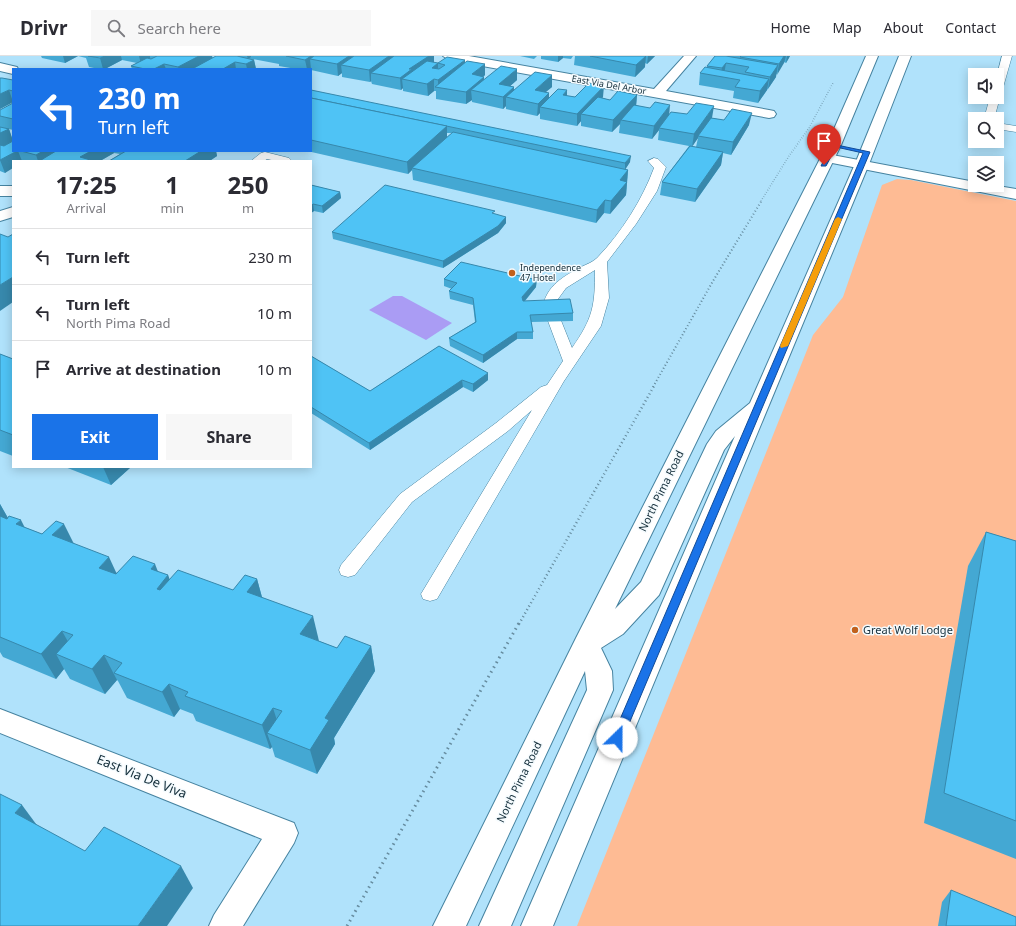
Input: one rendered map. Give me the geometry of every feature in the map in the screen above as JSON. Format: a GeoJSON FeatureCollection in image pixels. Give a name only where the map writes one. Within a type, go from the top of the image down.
{"type":"FeatureCollection","features":[{"type":"Feature","properties":{"kind":"main road","name":"East Via Del Arbor"},"geometry":{"type":"LineString","coordinates":[[449,56],[769,114]]}},
{"type":"Feature","properties":{"kind":"main road"},"geometry":{"type":"LineString","coordinates":[[658,94],[690,56]]}},
{"type":"Feature","properties":{"kind":"main road","name":"North Pima Road"},"geometry":{"type":"LineString","coordinates":[[449,926],[585,645],[830,152],[872,56]]}},
{"type":"Feature","properties":{"kind":"main road"},"geometry":{"type":"LineString","coordinates":[[537,926],[864,158],[905,56]]}},
{"type":"Feature","properties":{"kind":"main road"},"geometry":{"type":"LineString","coordinates":[[0,67],[12,70]]}},
{"type":"Feature","properties":{"kind":"main road"},"geometry":{"type":"LineString","coordinates":[[830,152],[864,158],[1016,194]]}},
{"type":"Feature","properties":{"kind":"main road"},"geometry":{"type":"LineString","coordinates":[[864,158],[903,158]]}},
{"type":"Feature","properties":{"kind":"main road"},"geometry":{"type":"LineString","coordinates":[[0,191],[12,191]]}},
{"type":"Feature","properties":{"kind":"main road"},"geometry":{"type":"LineString","coordinates":[[0,216],[12,212]]}},
{"type":"Feature","properties":{"kind":"main road"},"geometry":{"type":"LineString","coordinates":[[495,926],[600,690],[600,675],[595,659],[585,645],[614,627],[650,588],[714,449],[723,436],[759,405]]}},
{"type":"Feature","properties":{"kind":"main road","name":"East Via De Viva"},"geometry":{"type":"LineString","coordinates":[[0,721],[283,833],[225,926]]}},
{"type":"Feature","properties":{"kind":"lane"},"geometry":{"type":"LineString","coordinates":[[1004,68],[1007,56]]}},
{"type":"Feature","properties":{"kind":"lane"},"geometry":{"type":"LineString","coordinates":[[1004,127],[1016,129]]}},
{"type":"Feature","properties":{"kind":"lane"},"geometry":{"type":"LineString","coordinates":[[258,160],[265,155],[285,160]]}},
{"type":"Feature","properties":{"kind":"lane"},"geometry":{"type":"LineString","coordinates":[[550,307],[550,300],[560,285],[601,262],[632,222],[651,191],[660,167],[654,161]]}},
{"type":"Feature","properties":{"kind":"lane"},"geometry":{"type":"LineString","coordinates":[[430,594],[557,381],[594,326],[602,298],[601,262]]}},
{"type":"Feature","properties":{"kind":"lane"},"geometry":{"type":"LineString","coordinates":[[555,321],[570,361]]}},
{"type":"Feature","properties":{"kind":"lane"},"geometry":{"type":"LineString","coordinates":[[348,570],[406,498],[502,427],[557,381]]}},
{"type":"Feature","properties":{"kind":"path"},"geometry":{"type":"LineString","coordinates":[[347,926],[713,280],[789,156],[809,128],[837,76]]}},
{"type":"Feature","properties":{"kind":"shaded area","name":"Great Wolf Lodge"},"geometry":{"type":"Polygon","coordinates":[[[897,179],[911,180],[1016,201],[1016,926],[577,926],[813,335],[843,297],[882,185],[897,179]]]}},
{"type":"Feature","properties":{"kind":"shaded area"},"geometry":{"type":"Polygon","coordinates":[[[393,296],[402,296],[452,323],[426,340],[369,310],[393,296]]]}},
{"type":"Feature","properties":{"kind":"building"},"geometry":{"type":"Polygon","coordinates":[[[88,56],[105,56],[100,58],[88,56]]]}},
{"type":"Feature","properties":{"kind":"building"},"geometry":{"type":"Polygon","coordinates":[[[157,56],[199,56],[178,67],[164,64],[156,68],[140,68],[131,66],[147,58],[151,59],[157,56]]]}},
{"type":"Feature","properties":{"kind":"building"},"geometry":{"type":"Polygon","coordinates":[[[216,56],[237,56],[254,60],[246,64],[235,62],[225,68],[194,68],[216,56]]]}},
{"type":"Feature","properties":{"kind":"building"},"geometry":{"type":"Polygon","coordinates":[[[286,56],[311,56],[305,60],[286,56]]]}},
{"type":"Feature","properties":{"kind":"building"},"geometry":{"type":"Polygon","coordinates":[[[314,56],[349,56],[337,64],[310,59],[314,56]]]}},
{"type":"Feature","properties":{"kind":"building"},"geometry":{"type":"Polygon","coordinates":[[[354,56],[389,56],[369,70],[341,65],[354,56]]]}},
{"type":"Feature","properties":{"kind":"building"},"geometry":{"type":"Polygon","coordinates":[[[394,56],[429,56],[409,69],[412,69],[400,78],[371,73],[394,56]]]}},
{"type":"Feature","properties":{"kind":"building"},"geometry":{"type":"Polygon","coordinates":[[[590,56],[646,56],[636,65],[590,56]]]}},
{"type":"Feature","properties":{"kind":"building"},"geometry":{"type":"Polygon","coordinates":[[[715,56],[726,56],[778,65],[770,77],[745,72],[749,67],[726,63],[722,68],[707,66],[715,56]]]}},
{"type":"Feature","properties":{"kind":"building"},"geometry":{"type":"Polygon","coordinates":[[[784,56],[779,64],[740,57],[784,56]]]}},
{"type":"Feature","properties":{"kind":"building"},"geometry":{"type":"Polygon","coordinates":[[[447,57],[465,60],[438,80],[434,79],[427,84],[402,79],[427,61],[438,63],[447,57]],[[438,63],[432,68],[439,69],[445,65],[438,63]]]}},
{"type":"Feature","properties":{"kind":"building"},"geometry":{"type":"Polygon","coordinates":[[[467,61],[485,64],[472,74],[484,77],[466,92],[435,87],[467,61]]]}},
{"type":"Feature","properties":{"kind":"building"},"geometry":{"type":"Polygon","coordinates":[[[501,66],[517,69],[499,84],[514,87],[503,97],[471,90],[501,66]]]}},
{"type":"Feature","properties":{"kind":"building"},"geometry":{"type":"Polygon","coordinates":[[[705,67],[769,79],[760,91],[735,87],[740,80],[700,73],[705,67]]]}},
{"type":"Feature","properties":{"kind":"building"},"geometry":{"type":"Polygon","coordinates":[[[535,72],[552,75],[535,90],[549,93],[538,104],[506,97],[535,72]]]}},
{"type":"Feature","properties":{"kind":"building"},"geometry":{"type":"Polygon","coordinates":[[[0,78],[12,80],[12,91],[9,90],[0,94],[0,78]]]}},
{"type":"Feature","properties":{"kind":"building"},"geometry":{"type":"Polygon","coordinates":[[[589,83],[604,86],[577,114],[540,107],[558,89],[567,90],[563,95],[575,97],[589,83]]]}},
{"type":"Feature","properties":{"kind":"building"},"geometry":{"type":"Polygon","coordinates":[[[312,90],[631,156],[625,163],[312,98],[312,90]]]}},
{"type":"Feature","properties":{"kind":"building"},"geometry":{"type":"Polygon","coordinates":[[[618,91],[637,95],[613,120],[581,114],[598,97],[610,100],[618,91]]]}},
{"type":"Feature","properties":{"kind":"building"},"geometry":{"type":"Polygon","coordinates":[[[312,98],[447,126],[407,162],[312,140],[312,98]]]}},
{"type":"Feature","properties":{"kind":"building"},"geometry":{"type":"Polygon","coordinates":[[[655,102],[670,105],[654,126],[621,120],[634,105],[650,108],[655,102]]]}},
{"type":"Feature","properties":{"kind":"building"},"geometry":{"type":"Polygon","coordinates":[[[696,103],[714,106],[694,134],[659,128],[671,112],[687,114],[696,103]]]}},
{"type":"Feature","properties":{"kind":"building"},"geometry":{"type":"Polygon","coordinates":[[[12,104],[12,119],[0,116],[0,110],[12,104]]]}},
{"type":"Feature","properties":{"kind":"building"},"geometry":{"type":"Polygon","coordinates":[[[732,109],[752,113],[733,142],[698,136],[711,118],[724,120],[732,109]]]}},
{"type":"Feature","properties":{"kind":"building"},"geometry":{"type":"Polygon","coordinates":[[[0,127],[9,129],[0,133],[0,127]]]}},
{"type":"Feature","properties":{"kind":"building"},"geometry":{"type":"Polygon","coordinates":[[[453,132],[628,170],[620,180],[627,182],[611,201],[605,200],[597,210],[412,168],[453,132]]]}},
{"type":"Feature","properties":{"kind":"building"},"geometry":{"type":"Polygon","coordinates":[[[12,142],[12,152],[15,152],[0,160],[0,145],[4,146],[12,142]]]}},
{"type":"Feature","properties":{"kind":"building"},"geometry":{"type":"Polygon","coordinates":[[[690,146],[723,152],[697,189],[662,182],[690,146]]]}},
{"type":"Feature","properties":{"kind":"building"},"geometry":{"type":"Polygon","coordinates":[[[25,152],[41,152],[36,155],[25,152]]]}},
{"type":"Feature","properties":{"kind":"building"},"geometry":{"type":"Polygon","coordinates":[[[54,152],[89,152],[80,157],[90,160],[41,160],[54,152]]]}},
{"type":"Feature","properties":{"kind":"building"},"geometry":{"type":"Polygon","coordinates":[[[124,152],[199,152],[187,160],[111,160],[124,152]]]}},
{"type":"Feature","properties":{"kind":"building"},"geometry":{"type":"Polygon","coordinates":[[[312,185],[340,192],[322,206],[312,205],[312,185]]]}},
{"type":"Feature","properties":{"kind":"building"},"geometry":{"type":"Polygon","coordinates":[[[385,185],[495,211],[492,213],[506,217],[498,226],[443,261],[332,232],[385,185]]]}},
{"type":"Feature","properties":{"kind":"building"},"geometry":{"type":"Polygon","coordinates":[[[0,234],[8,237],[12,235],[12,278],[0,285],[0,234]]]}},
{"type":"Feature","properties":{"kind":"building"},"geometry":{"type":"Polygon","coordinates":[[[461,262],[537,280],[522,297],[523,301],[570,299],[573,313],[530,315],[533,332],[517,332],[483,355],[449,338],[476,322],[473,298],[449,291],[457,283],[444,279],[461,262]]]}},
{"type":"Feature","properties":{"kind":"building"},"geometry":{"type":"Polygon","coordinates":[[[439,346],[488,373],[473,384],[462,380],[369,443],[312,408],[312,357],[370,391],[439,346]]]}},
{"type":"Feature","properties":{"kind":"building"},"geometry":{"type":"Polygon","coordinates":[[[0,354],[12,359],[12,435],[0,430],[0,354]]]}},
{"type":"Feature","properties":{"kind":"building"},"geometry":{"type":"Polygon","coordinates":[[[0,516],[7,519],[9,516],[21,520],[16,524],[42,534],[56,521],[64,524],[52,535],[109,557],[99,568],[116,574],[133,556],[155,564],[151,569],[168,575],[157,589],[160,590],[178,570],[233,590],[245,575],[257,579],[247,592],[313,616],[300,634],[337,648],[345,636],[371,646],[325,718],[329,720],[310,750],[267,733],[282,711],[273,708],[262,725],[185,696],[188,692],[169,684],[162,692],[114,673],[122,663],[104,655],[92,669],[56,654],[73,635],[62,631],[41,654],[0,637],[0,516]]]}},
{"type":"Feature","properties":{"kind":"building"},"geometry":{"type":"Polygon","coordinates":[[[986,532],[1016,541],[1016,821],[944,793],[986,532]]]}},
{"type":"Feature","properties":{"kind":"building"},"geometry":{"type":"Polygon","coordinates":[[[0,794],[22,805],[15,813],[85,851],[104,827],[181,866],[138,926],[0,926],[0,794]]]}},
{"type":"Feature","properties":{"kind":"building"},"geometry":{"type":"Polygon","coordinates":[[[951,890],[1016,917],[1016,926],[946,926],[951,890]]]}},
{"type":"Feature","properties":{"kind":"slow traffic"},"geometry":{"type":"LineString","coordinates":[[784,346],[838,219]]}},
{"type":"Feature","properties":{"kind":"place","name":"Independence 47 Hotel"},"geometry":{"type":"Point","coordinates":[512,273]}},
{"type":"Feature","properties":{"kind":"place","name":"Great Wolf Lodge"},"geometry":{"type":"Point","coordinates":[855,630]}},
{"type":"Feature","properties":{"kind":"route"},"geometry":{"type":"LineString","coordinates":[[617,738],[867,152],[834,145],[824,165]]}}]}
